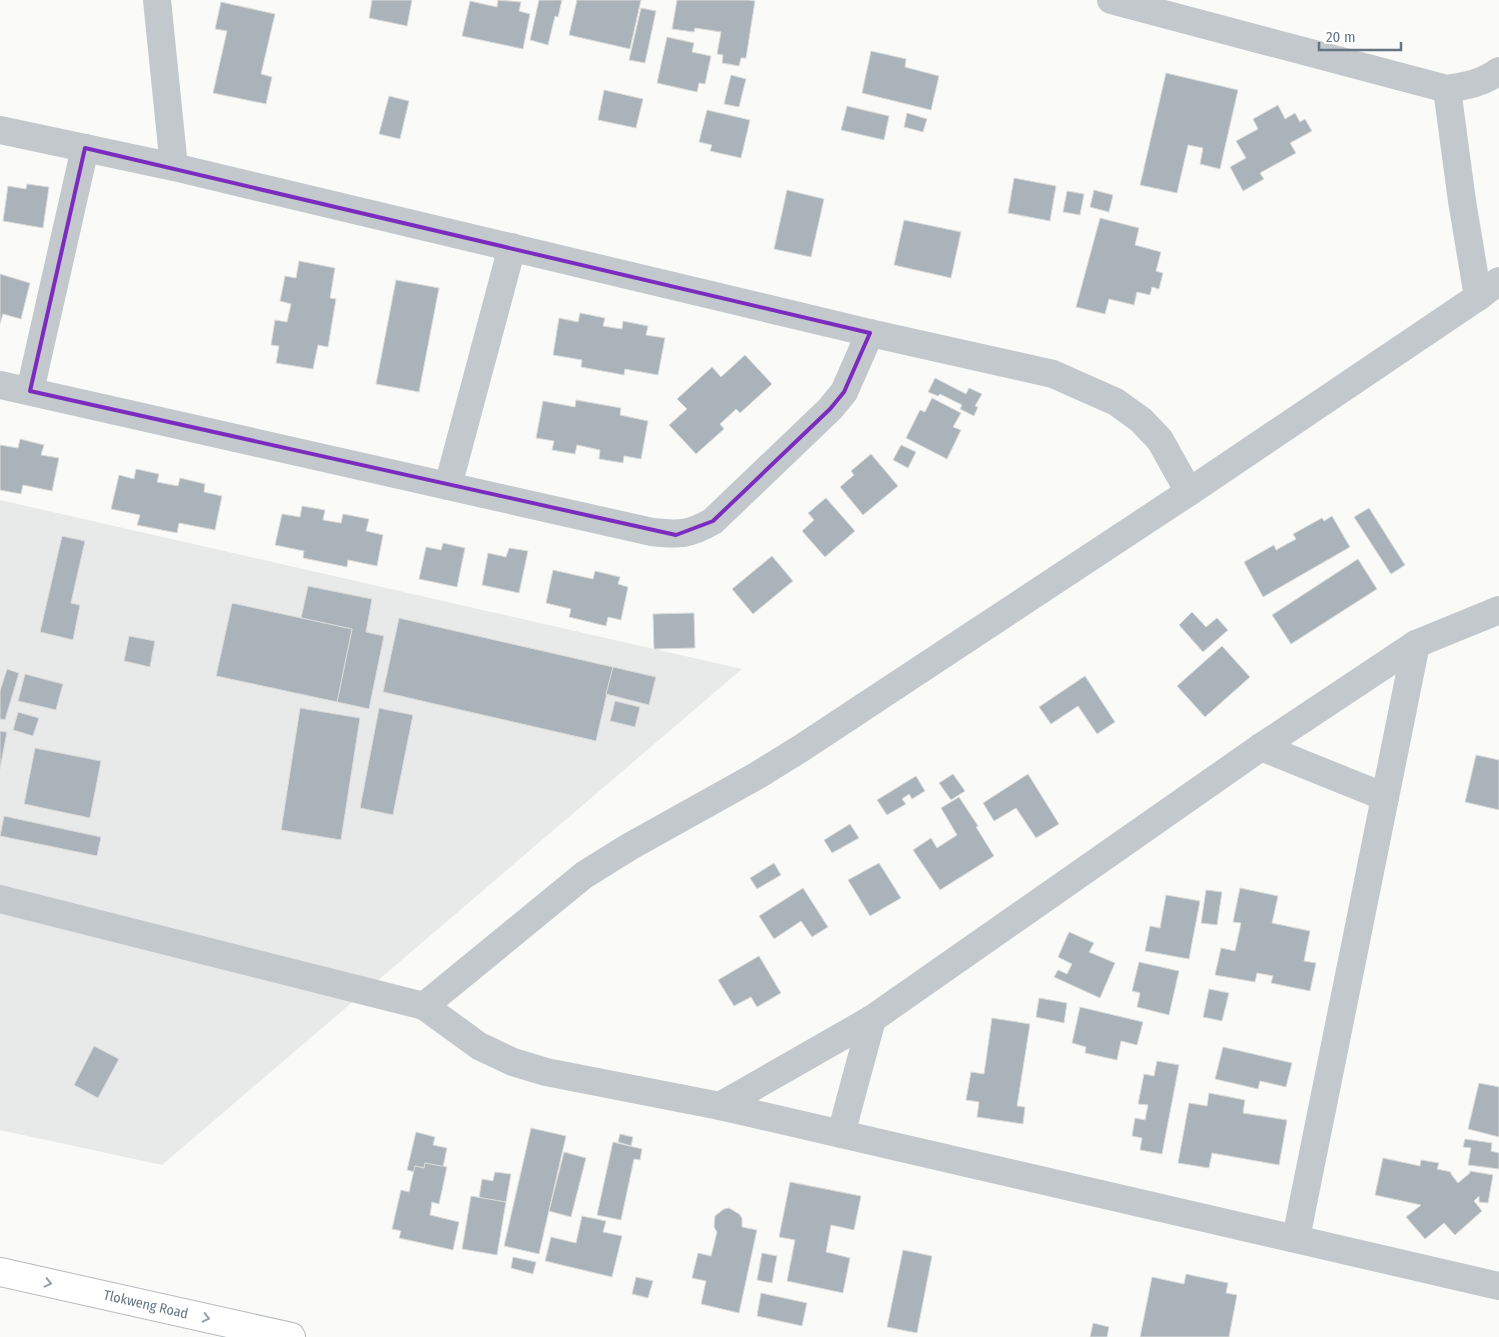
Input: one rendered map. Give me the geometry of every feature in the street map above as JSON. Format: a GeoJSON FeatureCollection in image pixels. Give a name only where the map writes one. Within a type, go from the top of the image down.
{"type":"FeatureCollection","features":[{"type":"Feature","properties":{"kind":"main road","name":"Tlokweng Road"},"geometry":{"type":"LineString","coordinates":[[0,1272],[291,1337]]}},
{"type":"Feature","properties":{"kind":"street"},"geometry":{"type":"LineString","coordinates":[[157,0],[174,167]]}},
{"type":"Feature","properties":{"kind":"street"},"geometry":{"type":"LineString","coordinates":[[1122,1],[1447,89],[1473,85],[1499,72]]}},
{"type":"Feature","properties":{"kind":"street"},"geometry":{"type":"LineString","coordinates":[[424,1006],[584,875],[629,847],[758,775],[800,749],[1189,492],[1489,289],[1462,200],[1447,89]]}},
{"type":"Feature","properties":{"kind":"street"},"geometry":{"type":"LineString","coordinates":[[0,130],[174,167],[1053,374],[1116,402],[1141,420],[1160,440],[1189,492]]}},
{"type":"Feature","properties":{"kind":"street"},"geometry":{"type":"LineString","coordinates":[[30,391],[85,148]]}},
{"type":"Feature","properties":{"kind":"street"},"geometry":{"type":"LineString","coordinates":[[448,486],[512,247]]}},
{"type":"Feature","properties":{"kind":"street"},"geometry":{"type":"LineString","coordinates":[[0,385],[652,532],[676,535],[697,530],[713,521],[830,409],[844,392],[870,332]]}},
{"type":"Feature","properties":{"kind":"street"},"geometry":{"type":"LineString","coordinates":[[720,1106],[872,1019],[1261,747],[1416,644],[1499,610]]}},
{"type":"Feature","properties":{"kind":"street"},"geometry":{"type":"LineString","coordinates":[[1296,1238],[1416,644]]}},
{"type":"Feature","properties":{"kind":"street"},"geometry":{"type":"LineString","coordinates":[[1261,747],[1385,797]]}},
{"type":"Feature","properties":{"kind":"street"},"geometry":{"type":"LineString","coordinates":[[0,899],[424,1006],[479,1046],[513,1062],[546,1072],[720,1106],[1499,1286]]}},
{"type":"Feature","properties":{"kind":"street"},"geometry":{"type":"LineString","coordinates":[[841,1134],[872,1019]]}},
{"type":"Feature","properties":{"kind":"highlighted area"},"geometry":{"type":"Polygon","coordinates":[[[85,148],[870,333],[844,392],[830,409],[713,521],[676,535],[30,391],[85,148]]]}},
{"type":"Feature","properties":{"kind":"shaded area"},"geometry":{"type":"Polygon","coordinates":[[[0,500],[742,669],[162,1165],[0,1130],[0,500]]]}},
{"type":"Feature","properties":{"kind":"building"},"geometry":{"type":"Polygon","coordinates":[[[372,0],[412,0],[407,26],[369,18],[372,0]]]}},
{"type":"Feature","properties":{"kind":"building"},"geometry":{"type":"Polygon","coordinates":[[[498,0],[521,2],[519,11],[530,14],[523,49],[462,36],[470,1],[497,7],[498,0]]]}},
{"type":"Feature","properties":{"kind":"building"},"geometry":{"type":"Polygon","coordinates":[[[539,0],[562,0],[558,17],[555,16],[548,45],[530,40],[539,0]]]}},
{"type":"Feature","properties":{"kind":"building"},"geometry":{"type":"Polygon","coordinates":[[[577,0],[641,0],[630,49],[569,35],[577,0]]]}},
{"type":"Feature","properties":{"kind":"building"},"geometry":{"type":"Polygon","coordinates":[[[677,0],[755,1],[746,58],[741,58],[739,66],[722,63],[723,55],[717,54],[721,32],[695,28],[694,32],[672,29],[677,0]]]}},
{"type":"Feature","properties":{"kind":"building"},"geometry":{"type":"Polygon","coordinates":[[[221,2],[275,14],[261,74],[272,77],[266,104],[213,93],[227,31],[215,29],[221,2]]]}},
{"type":"Feature","properties":{"kind":"building"},"geometry":{"type":"Polygon","coordinates":[[[641,8],[656,11],[645,63],[629,60],[641,8]]]}},
{"type":"Feature","properties":{"kind":"building"},"geometry":{"type":"Polygon","coordinates":[[[667,37],[694,43],[692,52],[711,56],[705,84],[699,83],[697,92],[657,83],[667,37]]]}},
{"type":"Feature","properties":{"kind":"building"},"geometry":{"type":"Polygon","coordinates":[[[871,51],[906,59],[905,67],[939,76],[931,110],[862,93],[871,51]]]}},
{"type":"Feature","properties":{"kind":"building"},"geometry":{"type":"Polygon","coordinates":[[[1166,73],[1238,90],[1220,169],[1200,164],[1203,148],[1188,145],[1177,193],[1140,185],[1166,73]]]}},
{"type":"Feature","properties":{"kind":"building"},"geometry":{"type":"Polygon","coordinates":[[[731,75],[746,79],[739,107],[724,104],[731,75]]]}},
{"type":"Feature","properties":{"kind":"building"},"geometry":{"type":"Polygon","coordinates":[[[604,90],[643,99],[636,128],[598,120],[604,90]]]}},
{"type":"Feature","properties":{"kind":"building"},"geometry":{"type":"Polygon","coordinates":[[[389,96],[409,101],[400,139],[379,134],[389,96]]]}},
{"type":"Feature","properties":{"kind":"building"},"geometry":{"type":"Polygon","coordinates":[[[1278,105],[1285,119],[1295,113],[1300,122],[1305,119],[1312,131],[1290,143],[1296,153],[1260,173],[1264,179],[1243,191],[1230,167],[1246,158],[1236,141],[1258,129],[1253,119],[1278,105]]]}},
{"type":"Feature","properties":{"kind":"building"},"geometry":{"type":"Polygon","coordinates":[[[847,106],[889,116],[884,140],[841,130],[847,106]]]}},
{"type":"Feature","properties":{"kind":"building"},"geometry":{"type":"Polygon","coordinates":[[[707,110],[750,120],[741,158],[710,151],[712,145],[699,142],[707,110]]]}},
{"type":"Feature","properties":{"kind":"building"},"geometry":{"type":"Polygon","coordinates":[[[907,113],[927,119],[923,132],[904,127],[907,113]]]}},
{"type":"Feature","properties":{"kind":"building"},"geometry":{"type":"Polygon","coordinates":[[[1014,178],[1056,186],[1050,221],[1008,213],[1014,178]]]}},
{"type":"Feature","properties":{"kind":"building"},"geometry":{"type":"Polygon","coordinates":[[[27,184],[49,187],[43,228],[3,221],[8,186],[26,189],[27,184]]]}},
{"type":"Feature","properties":{"kind":"building"},"geometry":{"type":"Polygon","coordinates":[[[787,190],[824,199],[811,257],[774,249],[787,190]]]}},
{"type":"Feature","properties":{"kind":"building"},"geometry":{"type":"Polygon","coordinates":[[[1094,190],[1113,195],[1109,212],[1090,207],[1094,190]]]}},
{"type":"Feature","properties":{"kind":"building"},"geometry":{"type":"Polygon","coordinates":[[[1067,191],[1084,194],[1080,215],[1063,212],[1067,191]]]}},
{"type":"Feature","properties":{"kind":"building"},"geometry":{"type":"Polygon","coordinates":[[[1100,218],[1139,228],[1135,245],[1161,252],[1156,271],[1163,273],[1159,289],[1152,287],[1150,295],[1137,292],[1134,305],[1109,299],[1105,314],[1076,307],[1100,218]]]}},
{"type":"Feature","properties":{"kind":"building"},"geometry":{"type":"Polygon","coordinates":[[[904,220],[961,232],[951,278],[894,265],[904,220]]]}},
{"type":"Feature","properties":{"kind":"building"},"geometry":{"type":"Polygon","coordinates":[[[299,261],[335,268],[330,298],[336,299],[328,347],[318,345],[313,369],[276,363],[279,346],[271,345],[275,320],[287,322],[291,304],[280,301],[285,276],[296,278],[299,261]]]}},
{"type":"Feature","properties":{"kind":"building"},"geometry":{"type":"Polygon","coordinates":[[[0,274],[30,283],[21,319],[3,314],[0,324],[0,274]]]}},
{"type":"Feature","properties":{"kind":"building"},"geometry":{"type":"Polygon","coordinates":[[[396,280],[439,288],[419,392],[376,384],[396,280]]]}},
{"type":"Feature","properties":{"kind":"building"},"geometry":{"type":"Polygon","coordinates":[[[580,313],[605,318],[603,326],[622,329],[623,321],[648,326],[646,335],[665,338],[658,375],[625,369],[624,375],[581,367],[582,360],[553,355],[559,318],[578,322],[580,313]]]}},
{"type":"Feature","properties":{"kind":"building"},"geometry":{"type":"Polygon","coordinates":[[[745,355],[772,384],[740,413],[736,409],[720,424],[724,429],[696,454],[669,425],[687,409],[677,399],[712,367],[721,377],[745,355]]]}},
{"type":"Feature","properties":{"kind":"building"},"geometry":{"type":"Polygon","coordinates":[[[935,378],[966,394],[969,388],[982,394],[975,406],[978,407],[974,416],[960,409],[962,405],[940,394],[938,396],[928,392],[935,378]]]}},
{"type":"Feature","properties":{"kind":"building"},"geometry":{"type":"Polygon","coordinates":[[[932,398],[961,413],[953,427],[961,430],[947,459],[906,438],[920,410],[925,412],[932,398]]]}},
{"type":"Feature","properties":{"kind":"building"},"geometry":{"type":"Polygon","coordinates":[[[576,400],[621,408],[620,415],[648,421],[641,459],[624,456],[623,463],[599,459],[600,450],[577,445],[575,454],[552,450],[554,441],[536,438],[543,401],[575,407],[576,400]]]}},
{"type":"Feature","properties":{"kind":"building"},"geometry":{"type":"Polygon","coordinates":[[[20,439],[44,445],[41,455],[59,458],[52,491],[23,485],[21,494],[0,490],[0,445],[18,448],[20,439]]]}},
{"type":"Feature","properties":{"kind":"building"},"geometry":{"type":"Polygon","coordinates":[[[901,445],[916,452],[908,468],[893,460],[901,445]]]}},
{"type":"Feature","properties":{"kind":"building"},"geometry":{"type":"Polygon","coordinates":[[[871,454],[898,486],[863,515],[840,487],[854,475],[851,471],[871,454]]]}},
{"type":"Feature","properties":{"kind":"building"},"geometry":{"type":"Polygon","coordinates":[[[136,469],[159,474],[157,482],[178,486],[180,478],[205,484],[204,492],[222,496],[215,530],[179,523],[177,533],[137,525],[140,515],[111,509],[119,475],[134,479],[136,469]]]}},
{"type":"Feature","properties":{"kind":"building"},"geometry":{"type":"Polygon","coordinates":[[[826,498],[855,531],[825,557],[802,531],[814,520],[808,513],[826,498]]]}},
{"type":"Feature","properties":{"kind":"building"},"geometry":{"type":"Polygon","coordinates":[[[302,506],[325,510],[323,520],[341,523],[343,514],[369,519],[366,531],[383,535],[377,566],[348,560],[347,567],[303,558],[304,551],[275,545],[282,514],[300,517],[302,506]]]}},
{"type":"Feature","properties":{"kind":"building"},"geometry":{"type":"Polygon","coordinates":[[[1369,508],[1405,565],[1391,574],[1354,517],[1369,508]]]}},
{"type":"Feature","properties":{"kind":"building"},"geometry":{"type":"Polygon","coordinates":[[[1332,516],[1350,547],[1263,597],[1244,562],[1274,545],[1276,550],[1296,539],[1293,534],[1322,518],[1324,521],[1332,516]]]}},
{"type":"Feature","properties":{"kind":"building"},"geometry":{"type":"Polygon","coordinates":[[[62,536],[85,541],[71,603],[80,605],[73,640],[40,632],[62,536]]]}},
{"type":"Feature","properties":{"kind":"building"},"geometry":{"type":"Polygon","coordinates":[[[443,543],[465,548],[457,587],[419,579],[426,547],[441,550],[443,543]]]}},
{"type":"Feature","properties":{"kind":"building"},"geometry":{"type":"Polygon","coordinates":[[[509,548],[528,551],[519,593],[482,585],[488,553],[506,557],[509,548]]]}},
{"type":"Feature","properties":{"kind":"building"},"geometry":{"type":"Polygon","coordinates":[[[772,556],[793,581],[753,614],[732,589],[772,556]]]}},
{"type":"Feature","properties":{"kind":"building"},"geometry":{"type":"Polygon","coordinates":[[[1358,559],[1377,589],[1291,644],[1272,615],[1358,559]]]}},
{"type":"Feature","properties":{"kind":"building"},"geometry":{"type":"Polygon","coordinates":[[[553,570],[593,579],[595,571],[620,577],[618,584],[628,587],[621,620],[608,617],[606,626],[569,617],[571,609],[546,603],[553,570]]]}},
{"type":"Feature","properties":{"kind":"building"},"geometry":{"type":"Polygon","coordinates":[[[308,586],[372,599],[366,632],[384,636],[369,709],[337,702],[352,629],[301,618],[308,586]]]}},
{"type":"Feature","properties":{"kind":"building"},"geometry":{"type":"Polygon","coordinates":[[[232,603],[352,629],[337,702],[216,676],[232,603]]]}},
{"type":"Feature","properties":{"kind":"building"},"geometry":{"type":"Polygon","coordinates":[[[1192,612],[1206,627],[1217,618],[1228,630],[1203,652],[1179,625],[1192,612]]]}},
{"type":"Feature","properties":{"kind":"building"},"geometry":{"type":"Polygon","coordinates":[[[694,613],[695,648],[654,649],[653,614],[694,613]]]}},
{"type":"Feature","properties":{"kind":"building"},"geometry":{"type":"Polygon","coordinates":[[[399,618],[613,667],[596,741],[383,692],[399,618]]]}},
{"type":"Feature","properties":{"kind":"building"},"geometry":{"type":"Polygon","coordinates":[[[129,636],[155,641],[150,667],[124,661],[129,636]]]}},
{"type":"Feature","properties":{"kind":"building"},"geometry":{"type":"Polygon","coordinates":[[[1222,646],[1250,677],[1205,717],[1177,686],[1222,646]]]}},
{"type":"Feature","properties":{"kind":"building"},"geometry":{"type":"Polygon","coordinates":[[[613,667],[656,677],[649,705],[606,694],[613,667]]]}},
{"type":"Feature","properties":{"kind":"building"},"geometry":{"type":"Polygon","coordinates":[[[7,669],[19,673],[5,720],[0,719],[0,691],[7,669]]]}},
{"type":"Feature","properties":{"kind":"building"},"geometry":{"type":"Polygon","coordinates":[[[25,674],[63,684],[56,710],[18,701],[25,674]]]}},
{"type":"Feature","properties":{"kind":"building"},"geometry":{"type":"Polygon","coordinates":[[[1085,676],[1115,722],[1097,734],[1078,706],[1051,724],[1039,707],[1085,676]]]}},
{"type":"Feature","properties":{"kind":"building"},"geometry":{"type":"Polygon","coordinates":[[[615,701],[640,707],[635,727],[610,721],[615,701]]]}},
{"type":"Feature","properties":{"kind":"building"},"geometry":{"type":"Polygon","coordinates":[[[300,708],[360,718],[341,840],[281,830],[300,708]]]}},
{"type":"Feature","properties":{"kind":"building"},"geometry":{"type":"Polygon","coordinates":[[[379,708],[413,715],[393,815],[360,808],[379,708]]]}},
{"type":"Feature","properties":{"kind":"building"},"geometry":{"type":"Polygon","coordinates":[[[18,712],[39,718],[33,736],[13,730],[18,712]]]}},
{"type":"Feature","properties":{"kind":"building"},"geometry":{"type":"Polygon","coordinates":[[[0,731],[7,732],[0,769],[0,731]]]}},
{"type":"Feature","properties":{"kind":"building"},"geometry":{"type":"Polygon","coordinates":[[[35,748],[101,761],[90,818],[24,804],[35,748]]]}},
{"type":"Feature","properties":{"kind":"building"},"geometry":{"type":"Polygon","coordinates":[[[1476,755],[1499,760],[1499,810],[1465,802],[1476,755]]]}},
{"type":"Feature","properties":{"kind":"building"},"geometry":{"type":"Polygon","coordinates":[[[953,774],[965,791],[951,800],[939,783],[953,774]]]}},
{"type":"Feature","properties":{"kind":"building"},"geometry":{"type":"Polygon","coordinates":[[[1028,774],[1059,824],[1036,838],[1016,808],[994,821],[983,803],[1028,774]]]}},
{"type":"Feature","properties":{"kind":"building"},"geometry":{"type":"Polygon","coordinates":[[[916,776],[925,791],[912,799],[909,794],[902,799],[906,804],[887,815],[877,800],[916,776]]]}},
{"type":"Feature","properties":{"kind":"building"},"geometry":{"type":"Polygon","coordinates":[[[959,797],[978,826],[976,827],[994,856],[940,890],[913,850],[931,838],[937,848],[957,835],[941,808],[959,797]]]}},
{"type":"Feature","properties":{"kind":"building"},"geometry":{"type":"Polygon","coordinates":[[[4,816],[101,837],[97,856],[0,836],[4,816]]]}},
{"type":"Feature","properties":{"kind":"building"},"geometry":{"type":"Polygon","coordinates":[[[850,824],[859,838],[832,853],[824,840],[850,824]]]}},
{"type":"Feature","properties":{"kind":"building"},"geometry":{"type":"Polygon","coordinates":[[[774,863],[781,875],[757,889],[750,878],[774,863]]]}},
{"type":"Feature","properties":{"kind":"building"},"geometry":{"type":"Polygon","coordinates":[[[879,863],[901,898],[870,916],[848,880],[879,863]]]}},
{"type":"Feature","properties":{"kind":"building"},"geometry":{"type":"Polygon","coordinates":[[[803,888],[828,927],[812,937],[801,921],[774,939],[759,916],[803,888]]]}},
{"type":"Feature","properties":{"kind":"building"},"geometry":{"type":"Polygon","coordinates":[[[1240,888],[1278,896],[1272,923],[1310,931],[1304,961],[1316,963],[1310,991],[1271,983],[1273,976],[1257,973],[1255,982],[1215,975],[1221,948],[1235,951],[1241,923],[1233,922],[1240,888]]]}},
{"type":"Feature","properties":{"kind":"building"},"geometry":{"type":"Polygon","coordinates":[[[1206,890],[1222,892],[1217,925],[1201,923],[1206,890]]]}},
{"type":"Feature","properties":{"kind":"building"},"geometry":{"type":"Polygon","coordinates":[[[1166,895],[1200,901],[1189,959],[1145,951],[1150,926],[1160,928],[1166,895]]]}},
{"type":"Feature","properties":{"kind":"building"},"geometry":{"type":"Polygon","coordinates":[[[1069,932],[1094,943],[1089,952],[1115,963],[1100,998],[1054,977],[1058,970],[1067,974],[1072,964],[1058,957],[1069,932]]]}},
{"type":"Feature","properties":{"kind":"building"},"geometry":{"type":"Polygon","coordinates":[[[759,956],[781,993],[757,1007],[751,997],[734,1006],[718,980],[759,956]]]}},
{"type":"Feature","properties":{"kind":"building"},"geometry":{"type":"Polygon","coordinates":[[[1139,962],[1179,971],[1169,1015],[1137,1007],[1140,993],[1132,991],[1139,962]]]}},
{"type":"Feature","properties":{"kind":"building"},"geometry":{"type":"Polygon","coordinates":[[[1209,989],[1229,993],[1222,1021],[1203,1017],[1209,989]]]}},
{"type":"Feature","properties":{"kind":"building"},"geometry":{"type":"Polygon","coordinates":[[[1039,998],[1067,1003],[1064,1023],[1036,1017],[1039,998]]]}},
{"type":"Feature","properties":{"kind":"building"},"geometry":{"type":"Polygon","coordinates":[[[1080,1007],[1143,1022],[1137,1045],[1121,1041],[1117,1060],[1085,1053],[1086,1047],[1072,1043],[1080,1007]]]}},
{"type":"Feature","properties":{"kind":"building"},"geometry":{"type":"Polygon","coordinates":[[[992,1018],[1030,1024],[1017,1106],[1025,1107],[1023,1124],[977,1117],[979,1102],[966,1100],[971,1072],[984,1074],[992,1018]]]}},
{"type":"Feature","properties":{"kind":"building"},"geometry":{"type":"Polygon","coordinates":[[[94,1046],[119,1059],[98,1098],[74,1085],[94,1046]]]}},
{"type":"Feature","properties":{"kind":"building"},"geometry":{"type":"Polygon","coordinates":[[[1223,1047],[1292,1063],[1286,1087],[1260,1081],[1258,1089],[1215,1079],[1223,1047]]]}},
{"type":"Feature","properties":{"kind":"building"},"geometry":{"type":"Polygon","coordinates":[[[1157,1061],[1179,1065],[1162,1154],[1140,1150],[1142,1138],[1132,1136],[1135,1118],[1145,1120],[1148,1105],[1138,1104],[1144,1074],[1154,1076],[1157,1061]]]}},
{"type":"Feature","properties":{"kind":"building"},"geometry":{"type":"Polygon","coordinates":[[[1479,1083],[1499,1087],[1499,1137],[1468,1129],[1479,1083]]]}},
{"type":"Feature","properties":{"kind":"building"},"geometry":{"type":"Polygon","coordinates":[[[1209,1093],[1245,1100],[1243,1113],[1287,1120],[1279,1165],[1212,1153],[1209,1168],[1178,1163],[1189,1103],[1207,1106],[1209,1093]]]}},
{"type":"Feature","properties":{"kind":"building"},"geometry":{"type":"Polygon","coordinates":[[[531,1128],[566,1136],[539,1254],[504,1246],[531,1128]]]}},
{"type":"Feature","properties":{"kind":"building"},"geometry":{"type":"Polygon","coordinates":[[[416,1132],[435,1137],[433,1145],[447,1148],[443,1167],[425,1163],[424,1168],[415,1166],[414,1172],[407,1170],[416,1132]]]}},
{"type":"Feature","properties":{"kind":"building"},"geometry":{"type":"Polygon","coordinates":[[[620,1134],[633,1137],[631,1146],[618,1142],[620,1134]]]}},
{"type":"Feature","properties":{"kind":"building"},"geometry":{"type":"Polygon","coordinates":[[[1465,1139],[1492,1143],[1491,1151],[1499,1153],[1499,1169],[1468,1165],[1471,1148],[1463,1147],[1465,1139]]]}},
{"type":"Feature","properties":{"kind":"building"},"geometry":{"type":"Polygon","coordinates":[[[613,1142],[642,1149],[640,1160],[634,1159],[621,1220],[597,1215],[613,1142]]]}},
{"type":"Feature","properties":{"kind":"building"},"geometry":{"type":"Polygon","coordinates":[[[564,1152],[586,1158],[571,1217],[549,1211],[564,1152]]]}},
{"type":"Feature","properties":{"kind":"building"},"geometry":{"type":"Polygon","coordinates":[[[1383,1158],[1420,1166],[1421,1160],[1439,1163],[1437,1169],[1451,1172],[1458,1183],[1470,1171],[1493,1175],[1488,1203],[1479,1202],[1479,1196],[1474,1201],[1482,1211],[1455,1235],[1444,1223],[1425,1239],[1406,1217],[1421,1205],[1375,1195],[1383,1158]]]}},
{"type":"Feature","properties":{"kind":"building"},"geometry":{"type":"Polygon","coordinates":[[[425,1163],[447,1167],[439,1204],[432,1202],[430,1215],[459,1222],[453,1250],[399,1238],[401,1231],[392,1229],[401,1190],[409,1192],[415,1166],[424,1168],[425,1163]]]}},
{"type":"Feature","properties":{"kind":"building"},"geometry":{"type":"Polygon","coordinates":[[[495,1172],[511,1174],[506,1202],[479,1198],[482,1179],[493,1181],[495,1172]]]}},
{"type":"Feature","properties":{"kind":"building"},"geometry":{"type":"Polygon","coordinates":[[[790,1182],[861,1196],[854,1230],[831,1225],[826,1252],[850,1258],[843,1293],[787,1281],[795,1240],[779,1237],[790,1182]]]}},
{"type":"Feature","properties":{"kind":"building"},"geometry":{"type":"Polygon","coordinates":[[[471,1196],[506,1202],[497,1255],[462,1249],[471,1196]]]}},
{"type":"Feature","properties":{"kind":"building"},"geometry":{"type":"Polygon","coordinates":[[[729,1208],[742,1218],[742,1227],[757,1230],[739,1313],[701,1304],[706,1281],[692,1278],[698,1253],[711,1256],[717,1232],[714,1227],[715,1216],[724,1209],[729,1208]]]}},
{"type":"Feature","properties":{"kind":"building"},"geometry":{"type":"Polygon","coordinates":[[[582,1216],[606,1221],[603,1232],[622,1236],[612,1277],[545,1261],[551,1237],[576,1243],[582,1216]]]}},
{"type":"Feature","properties":{"kind":"building"},"geometry":{"type":"Polygon","coordinates":[[[903,1250],[932,1256],[917,1333],[887,1327],[903,1250]]]}},
{"type":"Feature","properties":{"kind":"building"},"geometry":{"type":"Polygon","coordinates":[[[762,1253],[777,1256],[772,1283],[757,1280],[762,1253]]]}},
{"type":"Feature","properties":{"kind":"building"},"geometry":{"type":"Polygon","coordinates":[[[513,1257],[536,1262],[533,1274],[511,1268],[513,1257]]]}},
{"type":"Feature","properties":{"kind":"building"},"geometry":{"type":"Polygon","coordinates":[[[1186,1274],[1228,1283],[1226,1293],[1237,1295],[1229,1337],[1140,1337],[1152,1277],[1184,1284],[1186,1274]]]}},
{"type":"Feature","properties":{"kind":"building"},"geometry":{"type":"Polygon","coordinates":[[[636,1277],[653,1281],[648,1298],[632,1294],[636,1277]]]}},
{"type":"Feature","properties":{"kind":"building"},"geometry":{"type":"Polygon","coordinates":[[[761,1293],[807,1303],[802,1326],[757,1316],[761,1293]]]}},
{"type":"Feature","properties":{"kind":"building"},"geometry":{"type":"Polygon","coordinates":[[[1093,1323],[1109,1327],[1107,1337],[1090,1337],[1093,1323]]]}}]}
